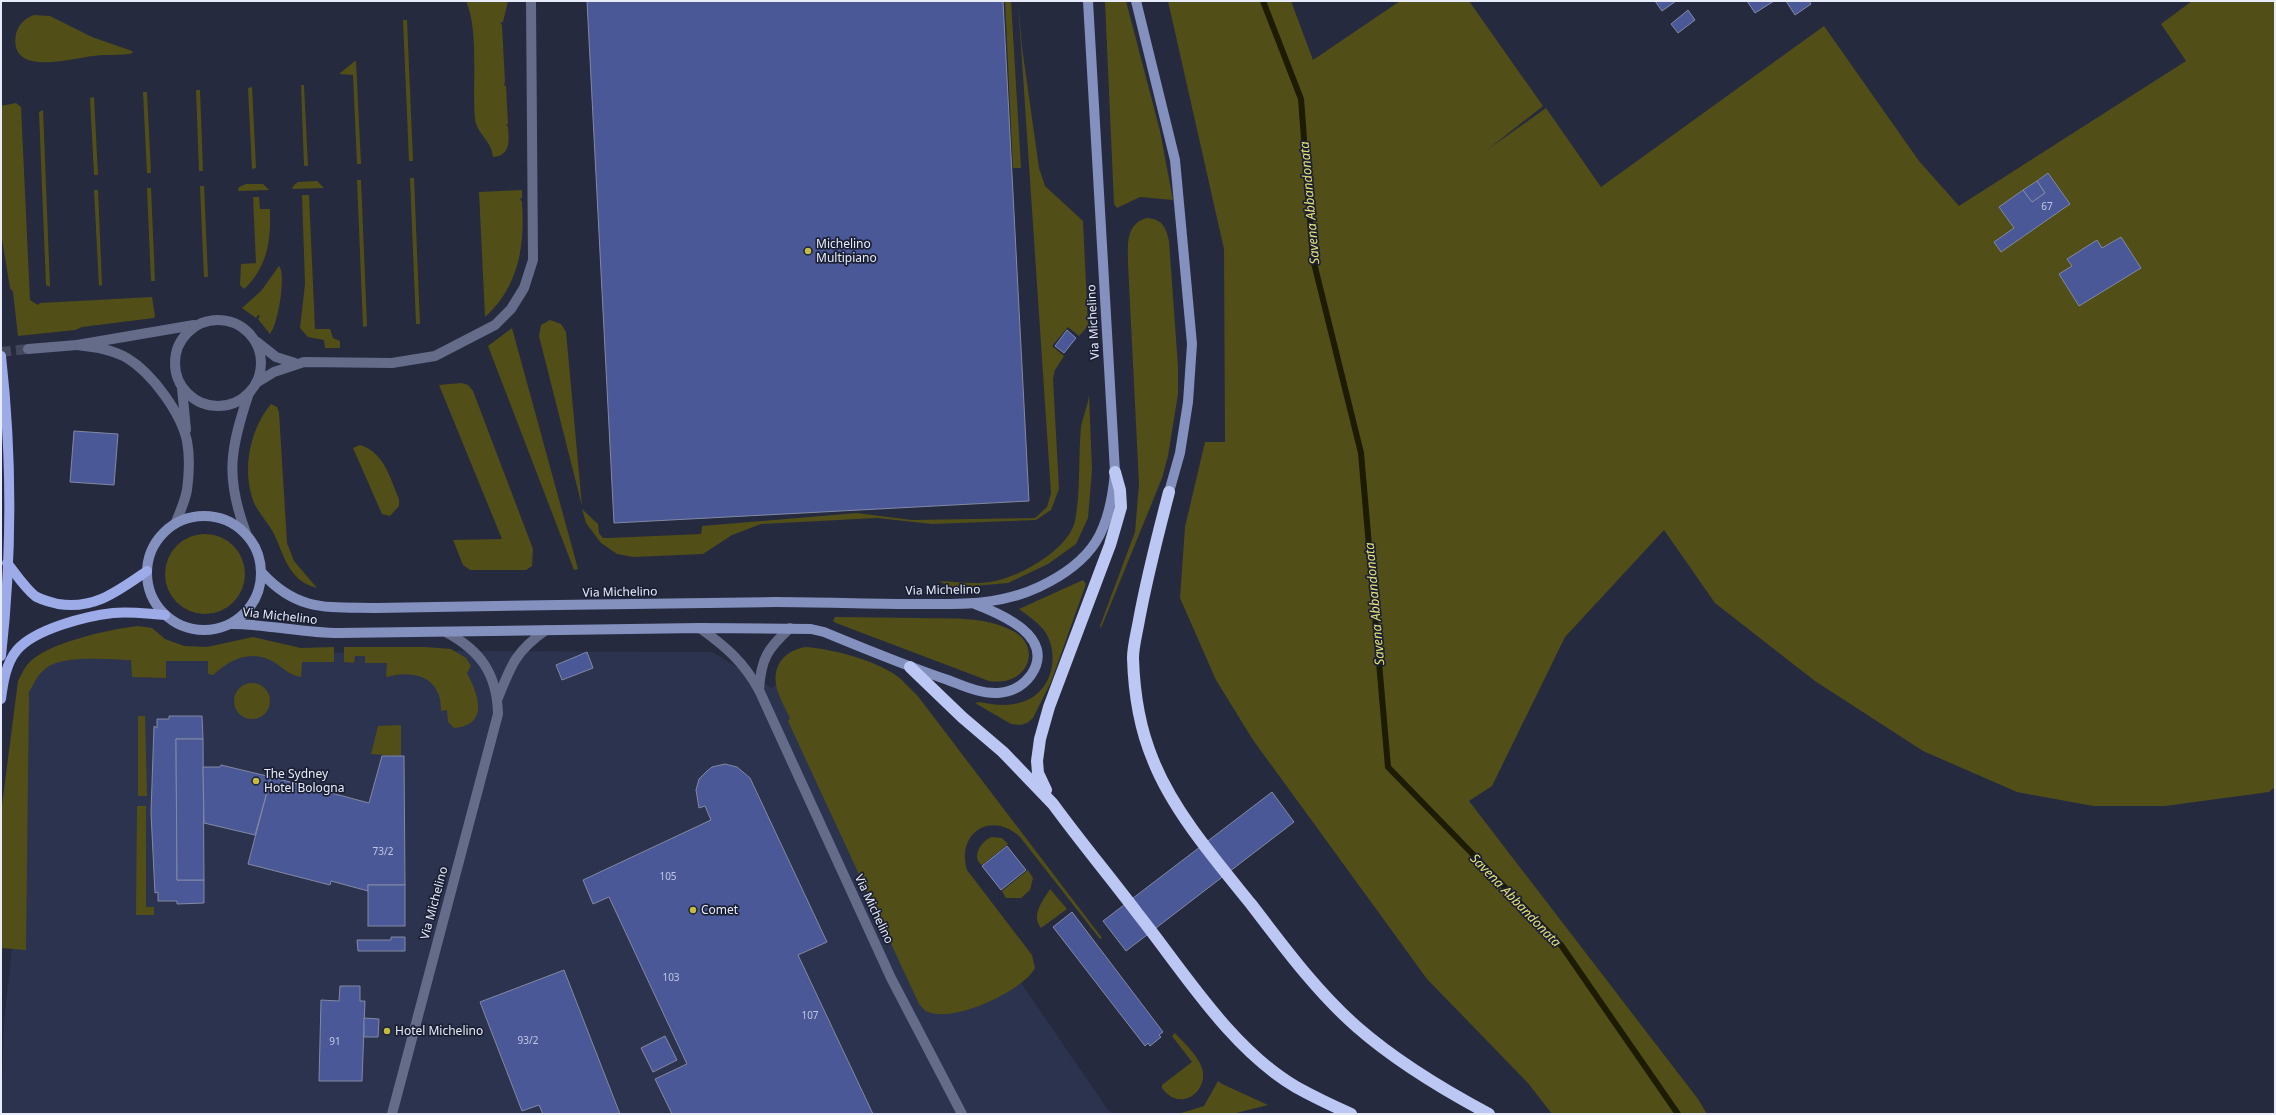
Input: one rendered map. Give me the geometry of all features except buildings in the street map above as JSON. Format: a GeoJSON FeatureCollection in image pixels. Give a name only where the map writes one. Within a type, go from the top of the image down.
{"type":"FeatureCollection","features":[{"type":"Feature","properties":{"kind":"highway"},"geometry":{"type":"LineString","coordinates":[[1053,804],[1038,773],[1037,761],[1040,739],[1050,707],[1110,545],[1121,507],[1120,490],[1115,472]]}},
{"type":"Feature","properties":{"kind":"highway"},"geometry":{"type":"LineString","coordinates":[[1169,492],[1144,591],[1133,656],[1136,696],[1143,730],[1153,761],[1175,800],[1212,854],[1301,970],[1326,997],[1356,1026],[1388,1052],[1424,1077],[1489,1114]]}},
{"type":"Feature","properties":{"kind":"highway"},"geometry":{"type":"LineString","coordinates":[[910,667],[962,717],[1003,752],[1053,804],[1218,1018],[1267,1066],[1284,1079],[1296,1087],[1351,1114]]}},
{"type":"Feature","properties":{"kind":"main road"},"geometry":{"type":"LineString","coordinates":[[1,356],[6,396],[9,466],[8,563],[1,656]]}},
{"type":"Feature","properties":{"kind":"main road"},"geometry":{"type":"LineString","coordinates":[[8,563],[23,583],[38,598],[74,606],[104,599],[147,572]]}},
{"type":"Feature","properties":{"kind":"main road"},"geometry":{"type":"LineString","coordinates":[[1,699],[9,663],[17,650],[31,638],[58,627],[112,613],[165,615]]}},
{"type":"Feature","properties":{"kind":"street"},"geometry":{"type":"LineString","coordinates":[[256,383],[274,372],[295,363],[332,361],[392,363],[435,356],[495,325],[511,310],[524,288],[533,260],[531,1]]}},
{"type":"Feature","properties":{"kind":"street","name":"Via Michelino"},"geometry":{"type":"LineString","coordinates":[[262,573],[280,591],[291,598],[307,604],[340,607],[776,602],[975,604],[1010,597],[1039,587],[1078,561],[1099,538],[1106,525],[1112,503],[1115,472],[1088,1]]}},
{"type":"Feature","properties":{"kind":"street"},"geometry":{"type":"LineString","coordinates":[[1136,1],[1175,160],[1192,344],[1188,402],[1180,453],[1169,492]]}},
{"type":"Feature","properties":{"kind":"street"},"geometry":{"type":"LineString","coordinates":[[28,349],[77,345],[195,325],[208,320],[222,319],[242,326],[256,342],[276,356],[295,363]]}},
{"type":"Feature","properties":{"kind":"street"},"geometry":{"type":"LineString","coordinates":[[195,325],[184,335],[177,347],[174,361],[175,375],[182,388],[192,398],[205,404],[218,406],[233,404],[250,392]]}},
{"type":"Feature","properties":{"kind":"street"},"geometry":{"type":"LineString","coordinates":[[182,388],[189,463],[187,492],[176,522],[156,542],[148,559],[147,572],[151,595],[165,615],[185,627],[197,630],[208,630],[231,624],[250,608],[260,586],[262,573],[257,549],[246,533],[237,508],[233,483],[232,462],[239,421],[250,392],[256,383],[261,362],[256,342]]}},
{"type":"Feature","properties":{"kind":"street"},"geometry":{"type":"LineString","coordinates":[[77,345],[109,351],[126,358],[147,374],[178,420],[187,441]]}},
{"type":"Feature","properties":{"kind":"street"},"geometry":{"type":"LineString","coordinates":[[176,522],[197,516],[209,515],[233,522],[246,533]]}},
{"type":"Feature","properties":{"kind":"street","name":"Via Michelino"},"geometry":{"type":"LineString","coordinates":[[231,624],[263,625],[321,633],[811,628],[910,667],[978,691],[998,693],[1024,685],[1037,660],[1031,637],[1020,626],[1001,614],[975,604]]}},
{"type":"Feature","properties":{"kind":"street","name":"Via Michelino"},"geometry":{"type":"LineString","coordinates":[[700,628],[738,658],[748,670],[759,690],[891,978],[962,1114]]}},
{"type":"Feature","properties":{"kind":"street","name":"Via Michelino"},"geometry":{"type":"LineString","coordinates":[[759,690],[761,668],[765,657],[774,643],[790,628]]}},
{"type":"Feature","properties":{"kind":"street","name":"Via Michelino"},"geometry":{"type":"LineString","coordinates":[[498,698],[517,656],[529,643],[546,630]]}},
{"type":"Feature","properties":{"kind":"street","name":"Via Michelino"},"geometry":{"type":"LineString","coordinates":[[392,1114],[498,714],[498,698],[490,675],[481,659],[466,643],[446,632]]}},
{"type":"Feature","properties":{"kind":"shaded area"},"geometry":{"type":"Polygon","coordinates":[[[466,1],[508,1],[503,22],[500,23],[502,25],[504,85],[506,86],[508,124],[506,125],[508,127],[509,137],[506,150],[499,156],[493,157],[490,146],[476,124],[474,106],[474,42],[470,13],[466,1]]]}},
{"type":"Feature","properties":{"kind":"shaded area"},"geometry":{"type":"Polygon","coordinates":[[[1005,1],[1011,1],[1021,168],[1013,168],[1005,1]]]}},
{"type":"Feature","properties":{"kind":"shaded area"},"geometry":{"type":"Polygon","coordinates":[[[1018,1],[1022,47],[1039,168],[1045,186],[1083,221],[1088,326],[1079,336],[1068,327],[1052,346],[1064,356],[1055,370],[1053,379],[1059,489],[1051,510],[1036,520],[932,524],[877,518],[761,524],[732,535],[703,554],[633,557],[617,554],[601,543],[586,523],[582,509],[598,524],[599,533],[603,538],[609,538],[701,534],[702,526],[857,513],[912,520],[1035,518],[1047,507],[1051,493],[1018,1]]]}},
{"type":"Feature","properties":{"kind":"shaded area"},"geometry":{"type":"Polygon","coordinates":[[[1105,1],[1126,1],[1160,131],[1173,200],[1140,197],[1117,208],[1114,204],[1105,1]]]}},
{"type":"Feature","properties":{"kind":"shaded area"},"geometry":{"type":"Polygon","coordinates":[[[1168,1],[1291,1],[1313,60],[1400,1],[1469,1],[1543,106],[1487,150],[1546,108],[1601,187],[1824,26],[1919,161],[1959,206],[2186,61],[2161,24],[2192,1],[2275,1],[2275,787],[2269,792],[2165,806],[2093,806],[2017,792],[1923,751],[1815,681],[1715,603],[1664,530],[1565,637],[1492,786],[1469,801],[1698,1099],[1707,1114],[1552,1114],[1528,1083],[1427,979],[1253,740],[1216,680],[1180,598],[1185,527],[1205,442],[1225,442],[1224,249],[1168,1]]]}},
{"type":"Feature","properties":{"kind":"shaded area"},"geometry":{"type":"Polygon","coordinates":[[[34,15],[50,16],[92,37],[132,51],[133,53],[98,55],[57,62],[31,61],[22,56],[16,48],[16,34],[22,22],[34,15]]]}},
{"type":"Feature","properties":{"kind":"shaded area"},"geometry":{"type":"Polygon","coordinates":[[[403,20],[407,20],[413,161],[409,161],[403,20]]]}},
{"type":"Feature","properties":{"kind":"shaded area"},"geometry":{"type":"Polygon","coordinates":[[[355,61],[361,164],[357,164],[353,75],[339,74],[355,61]]]}},
{"type":"Feature","properties":{"kind":"shaded area"},"geometry":{"type":"Polygon","coordinates":[[[301,85],[304,85],[308,166],[304,166],[301,85]]]}},
{"type":"Feature","properties":{"kind":"shaded area"},"geometry":{"type":"Polygon","coordinates":[[[252,87],[256,168],[252,169],[248,88],[252,87]]]}},
{"type":"Feature","properties":{"kind":"shaded area"},"geometry":{"type":"Polygon","coordinates":[[[196,90],[200,90],[203,171],[199,171],[196,90]]]}},
{"type":"Feature","properties":{"kind":"shaded area"},"geometry":{"type":"Polygon","coordinates":[[[143,92],[147,92],[151,173],[147,173],[143,92]]]}},
{"type":"Feature","properties":{"kind":"shaded area"},"geometry":{"type":"Polygon","coordinates":[[[94,97],[98,175],[94,175],[90,98],[94,97]]]}},
{"type":"Feature","properties":{"kind":"shaded area"},"geometry":{"type":"Polygon","coordinates":[[[16,103],[21,107],[30,300],[38,305],[40,303],[152,297],[154,318],[82,327],[75,330],[18,336],[13,292],[10,288],[1,233],[1,106],[16,103]]]}},
{"type":"Feature","properties":{"kind":"shaded area"},"geometry":{"type":"Polygon","coordinates":[[[43,110],[50,287],[46,285],[39,112],[43,110]]]}},
{"type":"Feature","properties":{"kind":"shaded area"},"geometry":{"type":"Polygon","coordinates":[[[410,178],[414,178],[420,324],[416,324],[410,178]]]}},
{"type":"Feature","properties":{"kind":"shaded area"},"geometry":{"type":"Polygon","coordinates":[[[357,180],[361,180],[367,326],[363,327],[357,180]]]}},
{"type":"Feature","properties":{"kind":"shaded area"},"geometry":{"type":"Polygon","coordinates":[[[317,181],[324,188],[292,189],[298,182],[317,181]]]}},
{"type":"Feature","properties":{"kind":"shaded area"},"geometry":{"type":"Polygon","coordinates":[[[246,184],[263,184],[269,190],[238,191],[239,187],[246,184]]]}},
{"type":"Feature","properties":{"kind":"shaded area"},"geometry":{"type":"Polygon","coordinates":[[[200,186],[204,186],[208,277],[204,277],[200,186]]]}},
{"type":"Feature","properties":{"kind":"shaded area"},"geometry":{"type":"Polygon","coordinates":[[[147,188],[151,188],[155,281],[151,281],[147,188]]]}},
{"type":"Feature","properties":{"kind":"shaded area"},"geometry":{"type":"Polygon","coordinates":[[[94,190],[98,190],[102,285],[99,286],[94,190]]]}},
{"type":"Feature","properties":{"kind":"shaded area"},"geometry":{"type":"Polygon","coordinates":[[[522,190],[522,198],[520,199],[522,202],[523,218],[521,250],[517,264],[506,292],[485,317],[479,192],[522,190]]]}},
{"type":"Feature","properties":{"kind":"shaded area"},"geometry":{"type":"Polygon","coordinates":[[[302,195],[309,195],[315,329],[330,329],[333,338],[340,341],[340,348],[325,348],[324,340],[308,337],[300,328],[305,284],[302,195]]]}},
{"type":"Feature","properties":{"kind":"shaded area"},"geometry":{"type":"Polygon","coordinates":[[[253,197],[259,197],[260,209],[270,209],[269,242],[263,262],[252,280],[244,289],[240,285],[241,264],[256,263],[253,197]]]}},
{"type":"Feature","properties":{"kind":"shaded area"},"geometry":{"type":"Polygon","coordinates":[[[1147,218],[1160,222],[1165,228],[1169,241],[1178,367],[1178,394],[1168,456],[1162,478],[1101,628],[1100,626],[1135,532],[1139,484],[1128,243],[1131,230],[1140,221],[1147,218]]]}},
{"type":"Feature","properties":{"kind":"shaded area"},"geometry":{"type":"Polygon","coordinates":[[[279,266],[281,270],[282,287],[279,309],[270,334],[258,319],[260,316],[258,315],[256,318],[242,308],[261,291],[279,266]]]}},
{"type":"Feature","properties":{"kind":"shaded area"},"geometry":{"type":"Polygon","coordinates":[[[550,320],[561,324],[566,332],[582,506],[539,336],[541,325],[550,320]]]}},
{"type":"Feature","properties":{"kind":"shaded area"},"geometry":{"type":"Polygon","coordinates":[[[512,328],[578,569],[574,570],[488,346],[512,328]]]}},
{"type":"Feature","properties":{"kind":"shaded area"},"geometry":{"type":"Polygon","coordinates":[[[461,383],[468,385],[473,391],[533,549],[532,566],[526,570],[470,570],[463,565],[453,540],[502,539],[439,385],[461,383]]]}},
{"type":"Feature","properties":{"kind":"shaded area"},"geometry":{"type":"Polygon","coordinates":[[[1089,394],[1092,470],[1088,518],[1076,544],[1048,564],[1008,583],[950,588],[940,581],[982,583],[1006,578],[1042,560],[1064,541],[1071,531],[1075,521],[1078,498],[1081,427],[1089,394]]]}},
{"type":"Feature","properties":{"kind":"shaded area"},"geometry":{"type":"Polygon","coordinates":[[[271,404],[277,407],[279,412],[287,543],[294,561],[317,588],[308,585],[294,575],[273,532],[255,505],[251,493],[248,479],[250,452],[257,426],[263,414],[271,404]]]}},
{"type":"Feature","properties":{"kind":"shaded area"},"geometry":{"type":"Polygon","coordinates":[[[360,445],[375,453],[381,460],[399,499],[399,506],[390,516],[382,514],[353,448],[360,445]]]}},
{"type":"Feature","properties":{"kind":"shaded area"},"geometry":{"type":"Polygon","coordinates":[[[205,534],[220,537],[233,546],[242,559],[245,574],[242,589],[233,602],[220,611],[205,614],[190,611],[177,602],[168,589],[165,574],[168,559],[177,546],[190,537],[205,534]]]}},
{"type":"Feature","properties":{"kind":"shaded area"},"geometry":{"type":"Polygon","coordinates":[[[1083,580],[1086,584],[1051,682],[1033,718],[1027,723],[1020,725],[1011,724],[975,703],[979,702],[996,705],[1008,705],[1019,703],[1035,696],[1042,689],[1048,680],[1053,659],[1049,638],[1043,629],[1019,609],[1083,580]]]}},
{"type":"Feature","properties":{"kind":"shaded area"},"geometry":{"type":"Polygon","coordinates":[[[835,617],[968,619],[991,623],[1013,631],[1022,638],[1027,646],[1029,655],[1027,664],[1022,672],[1013,678],[1002,681],[989,681],[836,623],[833,621],[835,617]]]}},
{"type":"Feature","properties":{"kind":"shaded area"},"geometry":{"type":"Polygon","coordinates":[[[138,626],[152,628],[165,639],[184,646],[207,647],[253,637],[301,648],[334,647],[334,662],[302,662],[301,677],[289,673],[272,661],[256,656],[248,656],[233,661],[213,675],[208,674],[208,661],[166,661],[166,678],[132,677],[131,660],[86,659],[63,661],[53,664],[42,671],[29,692],[26,950],[1,948],[1,813],[18,681],[27,665],[36,657],[48,650],[79,638],[112,630],[138,626]]]}},
{"type":"Feature","properties":{"kind":"shaded area"},"geometry":{"type":"Polygon","coordinates":[[[69,646],[242,654],[455,651],[712,652],[772,688],[793,666],[947,814],[965,901],[1108,1110],[1114,1114],[1,1114],[4,1023],[21,862],[26,721],[31,681],[69,646]]]}},
{"type":"Feature","properties":{"kind":"shaded area"},"geometry":{"type":"Polygon","coordinates":[[[344,647],[425,647],[451,649],[466,658],[471,666],[467,673],[475,691],[478,708],[477,715],[465,726],[454,728],[448,722],[447,710],[441,711],[440,699],[437,690],[431,683],[416,675],[407,674],[386,677],[387,663],[365,663],[365,656],[355,656],[354,663],[344,662],[344,647]]]}},
{"type":"Feature","properties":{"kind":"shaded area"},"geometry":{"type":"Polygon","coordinates":[[[806,647],[828,650],[865,660],[888,670],[905,683],[917,695],[1102,938],[1100,939],[1020,837],[1009,829],[998,826],[988,826],[978,830],[971,836],[967,845],[965,857],[967,870],[1032,955],[1035,968],[1028,977],[1002,995],[968,1010],[937,1014],[923,1009],[919,1004],[788,721],[790,718],[777,689],[776,674],[781,661],[791,652],[806,647]]]}},
{"type":"Feature","properties":{"kind":"shaded area"},"geometry":{"type":"Polygon","coordinates":[[[252,683],[265,688],[270,701],[265,714],[252,719],[239,714],[234,701],[239,688],[252,683]]]}},
{"type":"Feature","properties":{"kind":"shaded area"},"geometry":{"type":"Polygon","coordinates":[[[138,716],[145,716],[147,796],[138,796],[138,716]]]}},
{"type":"Feature","properties":{"kind":"shaded area"},"geometry":{"type":"Polygon","coordinates":[[[401,725],[401,756],[371,754],[378,726],[401,725]]]}},
{"type":"Feature","properties":{"kind":"shaded area"},"geometry":{"type":"Polygon","coordinates":[[[137,806],[146,806],[146,907],[154,907],[154,915],[136,915],[137,806]]]}},
{"type":"Feature","properties":{"kind":"shaded area"},"geometry":{"type":"Polygon","coordinates":[[[992,837],[1002,838],[1008,844],[982,865],[977,858],[977,853],[981,845],[992,837]]]}},
{"type":"Feature","properties":{"kind":"shaded area"},"geometry":{"type":"Polygon","coordinates":[[[1028,870],[1033,878],[1030,890],[1021,898],[1006,898],[1002,891],[1028,870]]]}},
{"type":"Feature","properties":{"kind":"shaded area"},"geometry":{"type":"Polygon","coordinates":[[[1050,889],[1067,909],[1041,928],[1038,923],[1037,913],[1050,889]]]}},
{"type":"Feature","properties":{"kind":"shaded area"},"geometry":{"type":"Polygon","coordinates":[[[1175,1033],[1188,1046],[1196,1057],[1203,1073],[1203,1079],[1199,1090],[1195,1094],[1185,1099],[1174,1098],[1167,1094],[1162,1088],[1162,1085],[1192,1062],[1172,1036],[1175,1033]]]}},
{"type":"Feature","properties":{"kind":"shaded area"},"geometry":{"type":"Polygon","coordinates":[[[1218,1081],[1268,1105],[1232,1114],[1181,1113],[1204,1106],[1218,1081]]]}},
{"type":"Feature","properties":{"kind":"waterway","name":"Savena Abbandonata"},"geometry":{"type":"LineString","coordinates":[[1263,1],[1301,99],[1313,259],[1361,453],[1388,767],[1561,945],[1678,1114]]}},
{"type":"Feature","properties":{"kind":"tunnel"},"geometry":{"type":"LineString","coordinates":[[1,352],[28,349]]}},
{"type":"Feature","properties":{"kind":"place","name":"Michelino Multipiano"},"geometry":{"type":"Point","coordinates":[808,251]}},
{"type":"Feature","properties":{"kind":"place","name":"The Sydney Hotel Bologna"},"geometry":{"type":"Point","coordinates":[256,781]}},
{"type":"Feature","properties":{"kind":"place","name":"Comet"},"geometry":{"type":"Point","coordinates":[693,910]}},
{"type":"Feature","properties":{"kind":"place","name":"Hotel Michelino"},"geometry":{"type":"Point","coordinates":[387,1031]}}]}
